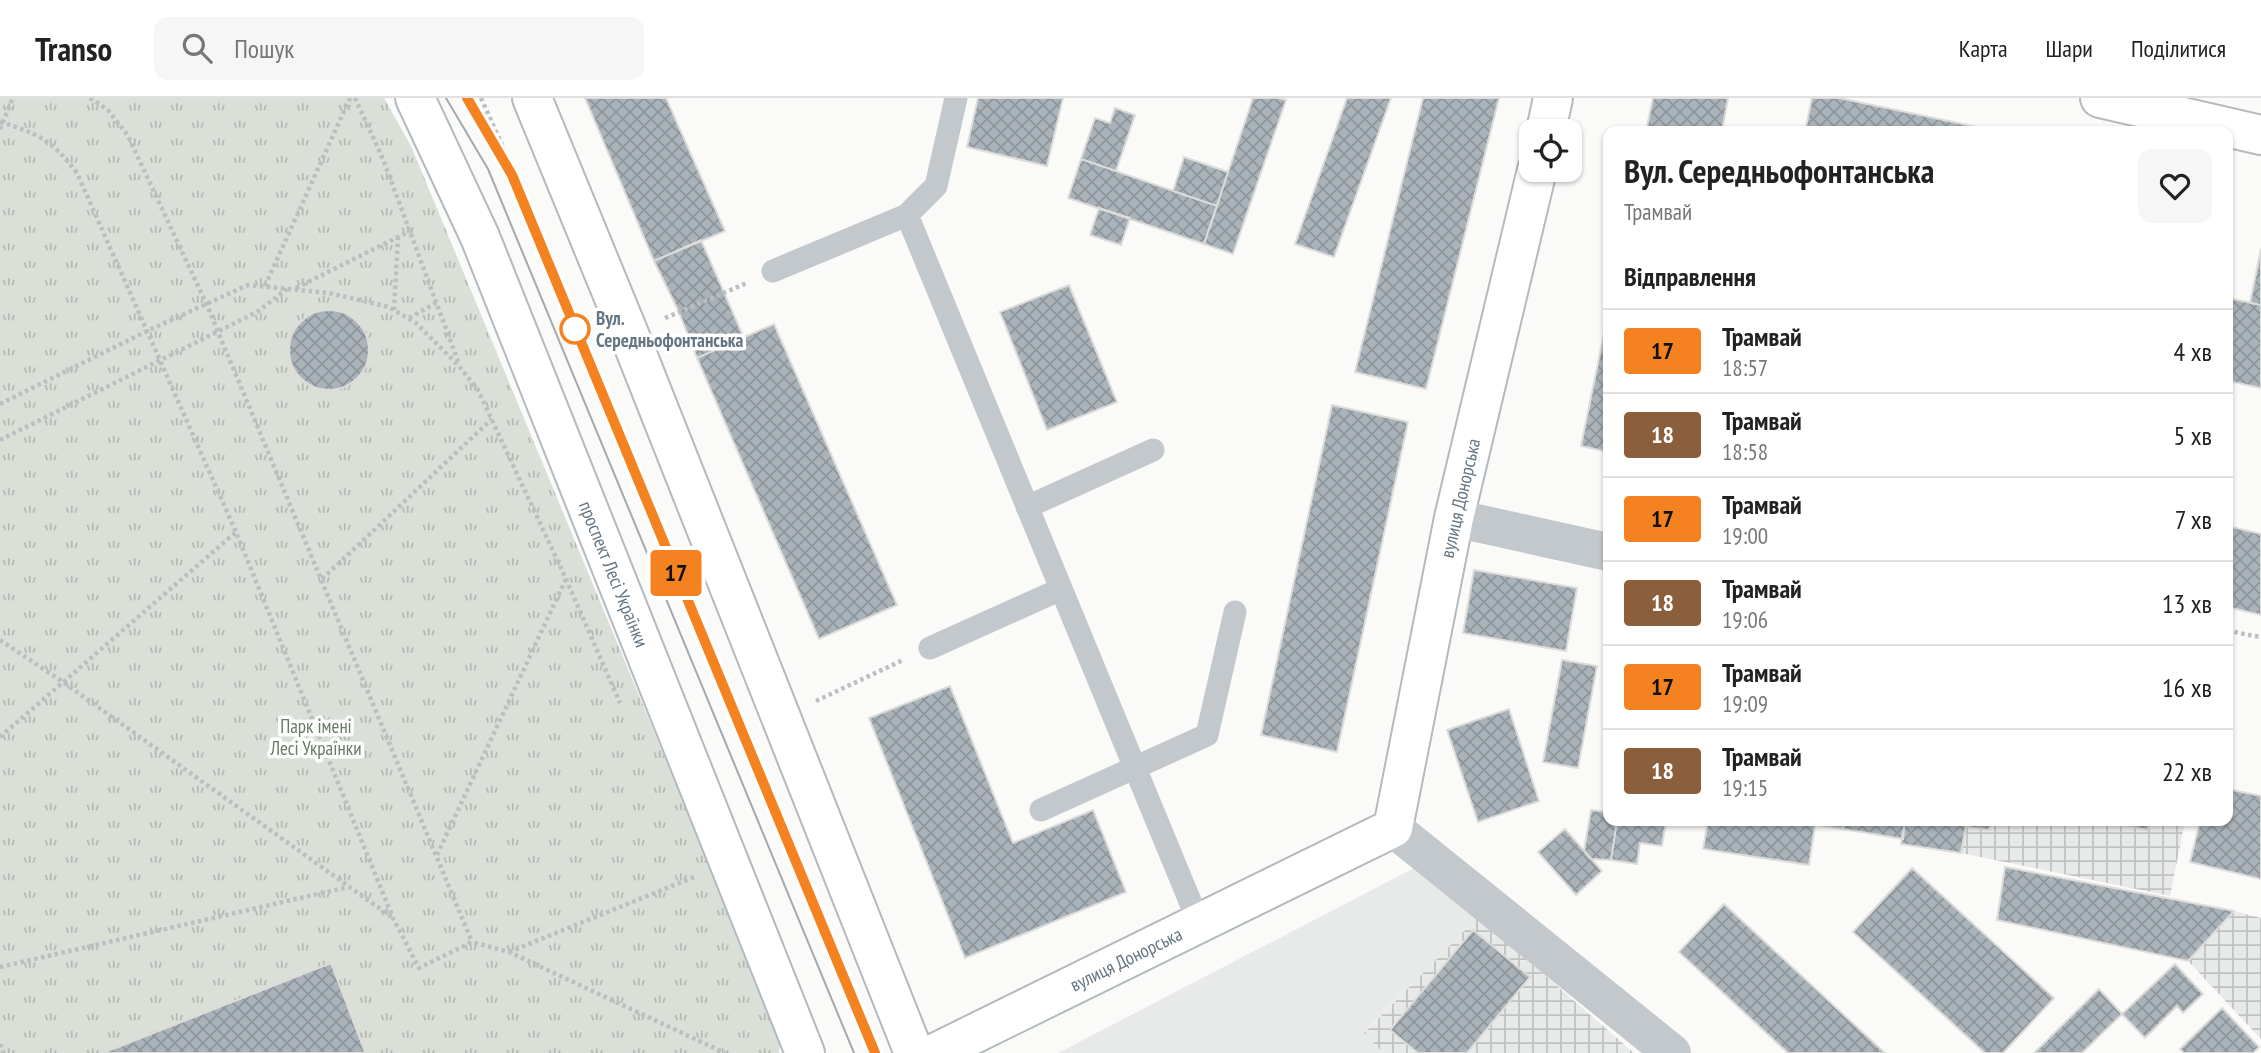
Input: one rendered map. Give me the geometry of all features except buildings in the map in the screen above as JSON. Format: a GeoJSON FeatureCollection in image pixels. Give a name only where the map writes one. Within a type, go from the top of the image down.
{"type":"FeatureCollection","features":[{"type":"Feature","properties":{"kind":"main road","name":"проспект Лесі Українки"},"geometry":{"type":"LineString","coordinates":[[415,98],[481,237],[805,1053]]}},
{"type":"Feature","properties":{"kind":"main road"},"geometry":{"type":"LineString","coordinates":[[532,98],[629,334],[914,1053]]}},
{"type":"Feature","properties":{"kind":"main road"},"geometry":{"type":"LineString","coordinates":[[1549,119],[1553,98]]}},
{"type":"Feature","properties":{"kind":"main road"},"geometry":{"type":"LineString","coordinates":[[2099,98],[2222,126]]}},
{"type":"Feature","properties":{"kind":"main road"},"geometry":{"type":"LineString","coordinates":[[2233,129],[2261,135]]}},
{"type":"Feature","properties":{"kind":"main road","name":"вулиця Донорська"},"geometry":{"type":"LineString","coordinates":[[935,1053],[1393,828],[1454,518],[1533,182]]}},
{"type":"Feature","properties":{"kind":"street"},"geometry":{"type":"LineString","coordinates":[[1454,518],[1603,551]]}},
{"type":"Feature","properties":{"kind":"street"},"geometry":{"type":"LineString","coordinates":[[1393,828],[1672,1053]]}},
{"type":"Feature","properties":{"kind":"lane"},"geometry":{"type":"LineString","coordinates":[[773,271],[907,215],[936,186],[956,98]]}},
{"type":"Feature","properties":{"kind":"lane"},"geometry":{"type":"LineString","coordinates":[[907,215],[1199,923]]}},
{"type":"Feature","properties":{"kind":"lane"},"geometry":{"type":"LineString","coordinates":[[1027,507],[1153,450]]}},
{"type":"Feature","properties":{"kind":"lane"},"geometry":{"type":"LineString","coordinates":[[930,648],[1061,589]]}},
{"type":"Feature","properties":{"kind":"lane"},"geometry":{"type":"LineString","coordinates":[[1041,810],[1207,735],[1235,612]]}},
{"type":"Feature","properties":{"kind":"path"},"geometry":{"type":"LineString","coordinates":[[0,129],[13,98]]}},
{"type":"Feature","properties":{"kind":"path"},"geometry":{"type":"LineString","coordinates":[[90,98],[108,110],[128,136],[206,303],[472,942]]}},
{"type":"Feature","properties":{"kind":"path"},"geometry":{"type":"LineString","coordinates":[[265,286],[353,98]]}},
{"type":"Feature","properties":{"kind":"path"},"geometry":{"type":"LineString","coordinates":[[353,98],[383,159],[459,366]]}},
{"type":"Feature","properties":{"kind":"path"},"geometry":{"type":"LineString","coordinates":[[481,98],[554,263]]}},
{"type":"Feature","properties":{"kind":"path"},"geometry":{"type":"LineString","coordinates":[[1,123],[39,136],[60,150],[77,173],[236,532],[393,918],[419,968],[472,942],[509,953],[725,1053]]}},
{"type":"Feature","properties":{"kind":"path"},"geometry":{"type":"LineString","coordinates":[[296,288],[410,231]]}},
{"type":"Feature","properties":{"kind":"path"},"geometry":{"type":"LineString","coordinates":[[394,310],[398,237]]}},
{"type":"Feature","properties":{"kind":"path"},"geometry":{"type":"LineString","coordinates":[[664,318],[773,271]]}},
{"type":"Feature","properties":{"kind":"path"},"geometry":{"type":"LineString","coordinates":[[0,404],[147,331],[248,285],[330,293],[394,310],[416,323],[459,366],[478,390],[566,579],[625,716]]}},
{"type":"Feature","properties":{"kind":"path"},"geometry":{"type":"LineString","coordinates":[[0,440],[257,312],[288,288]]}},
{"type":"Feature","properties":{"kind":"path"},"geometry":{"type":"LineString","coordinates":[[408,318],[436,303]]}},
{"type":"Feature","properties":{"kind":"path"},"geometry":{"type":"LineString","coordinates":[[321,579],[492,419]]}},
{"type":"Feature","properties":{"kind":"path"},"geometry":{"type":"LineString","coordinates":[[0,737],[236,532]]}},
{"type":"Feature","properties":{"kind":"path"},"geometry":{"type":"LineString","coordinates":[[436,856],[566,579]]}},
{"type":"Feature","properties":{"kind":"path"},"geometry":{"type":"LineString","coordinates":[[2233,631],[2261,637]]}},
{"type":"Feature","properties":{"kind":"path"},"geometry":{"type":"LineString","coordinates":[[0,640],[393,918]]}},
{"type":"Feature","properties":{"kind":"path"},"geometry":{"type":"LineString","coordinates":[[813,702],[930,648]]}},
{"type":"Feature","properties":{"kind":"path"},"geometry":{"type":"LineString","coordinates":[[509,953],[695,877],[690,864]]}},
{"type":"Feature","properties":{"kind":"path"},"geometry":{"type":"LineString","coordinates":[[0,967],[349,887]]}},
{"type":"Feature","properties":{"kind":"path"},"geometry":{"type":"LineString","coordinates":[[0,1044],[3,1053]]}},
{"type":"Feature","properties":{"kind":"shaded area"},"geometry":{"type":"Polygon","coordinates":[[[1966,826],[2184,826],[2170,896],[1961,853],[1966,826]]]}},
{"type":"Feature","properties":{"kind":"shaded area"},"geometry":{"type":"Polygon","coordinates":[[[1418,866],[1478,917],[1364,1032],[1383,1053],[1058,1053],[1418,866]]]}},
{"type":"Feature","properties":{"kind":"shaded area"},"geometry":{"type":"Polygon","coordinates":[[[2234,911],[2261,918],[2261,1039],[2188,961],[2234,911]]]}},
{"type":"Feature","properties":{"kind":"shaded area"},"geometry":{"type":"Polygon","coordinates":[[[1478,917],[1634,1053],[1383,1053],[1364,1033],[1478,917]]]}},
{"type":"Feature","properties":{"kind":"green space","name":"Парк імені Лесі Українки"},"geometry":{"type":"Polygon","coordinates":[[[0,98],[384,98],[411,146],[760,987],[780,1041],[779,1053],[0,1053],[0,98]]]}},
{"type":"Feature","properties":{"kind":"tram line"},"geometry":{"type":"LineString","coordinates":[[446,98],[488,169],[854,1053]]}},
{"type":"Feature","properties":{"kind":"tram line"},"geometry":{"type":"LineString","coordinates":[[467,98],[512,175],[875,1053]]}},
{"type":"Feature","properties":{"kind":"tram line","name":"17"},"geometry":{"type":"LineString","coordinates":[[467,98],[512,175],[875,1053]]}},
{"type":"Feature","properties":{"kind":"place","name":"Вул. Середньофонтанська"},"geometry":{"type":"Point","coordinates":[575,329]}}]}
